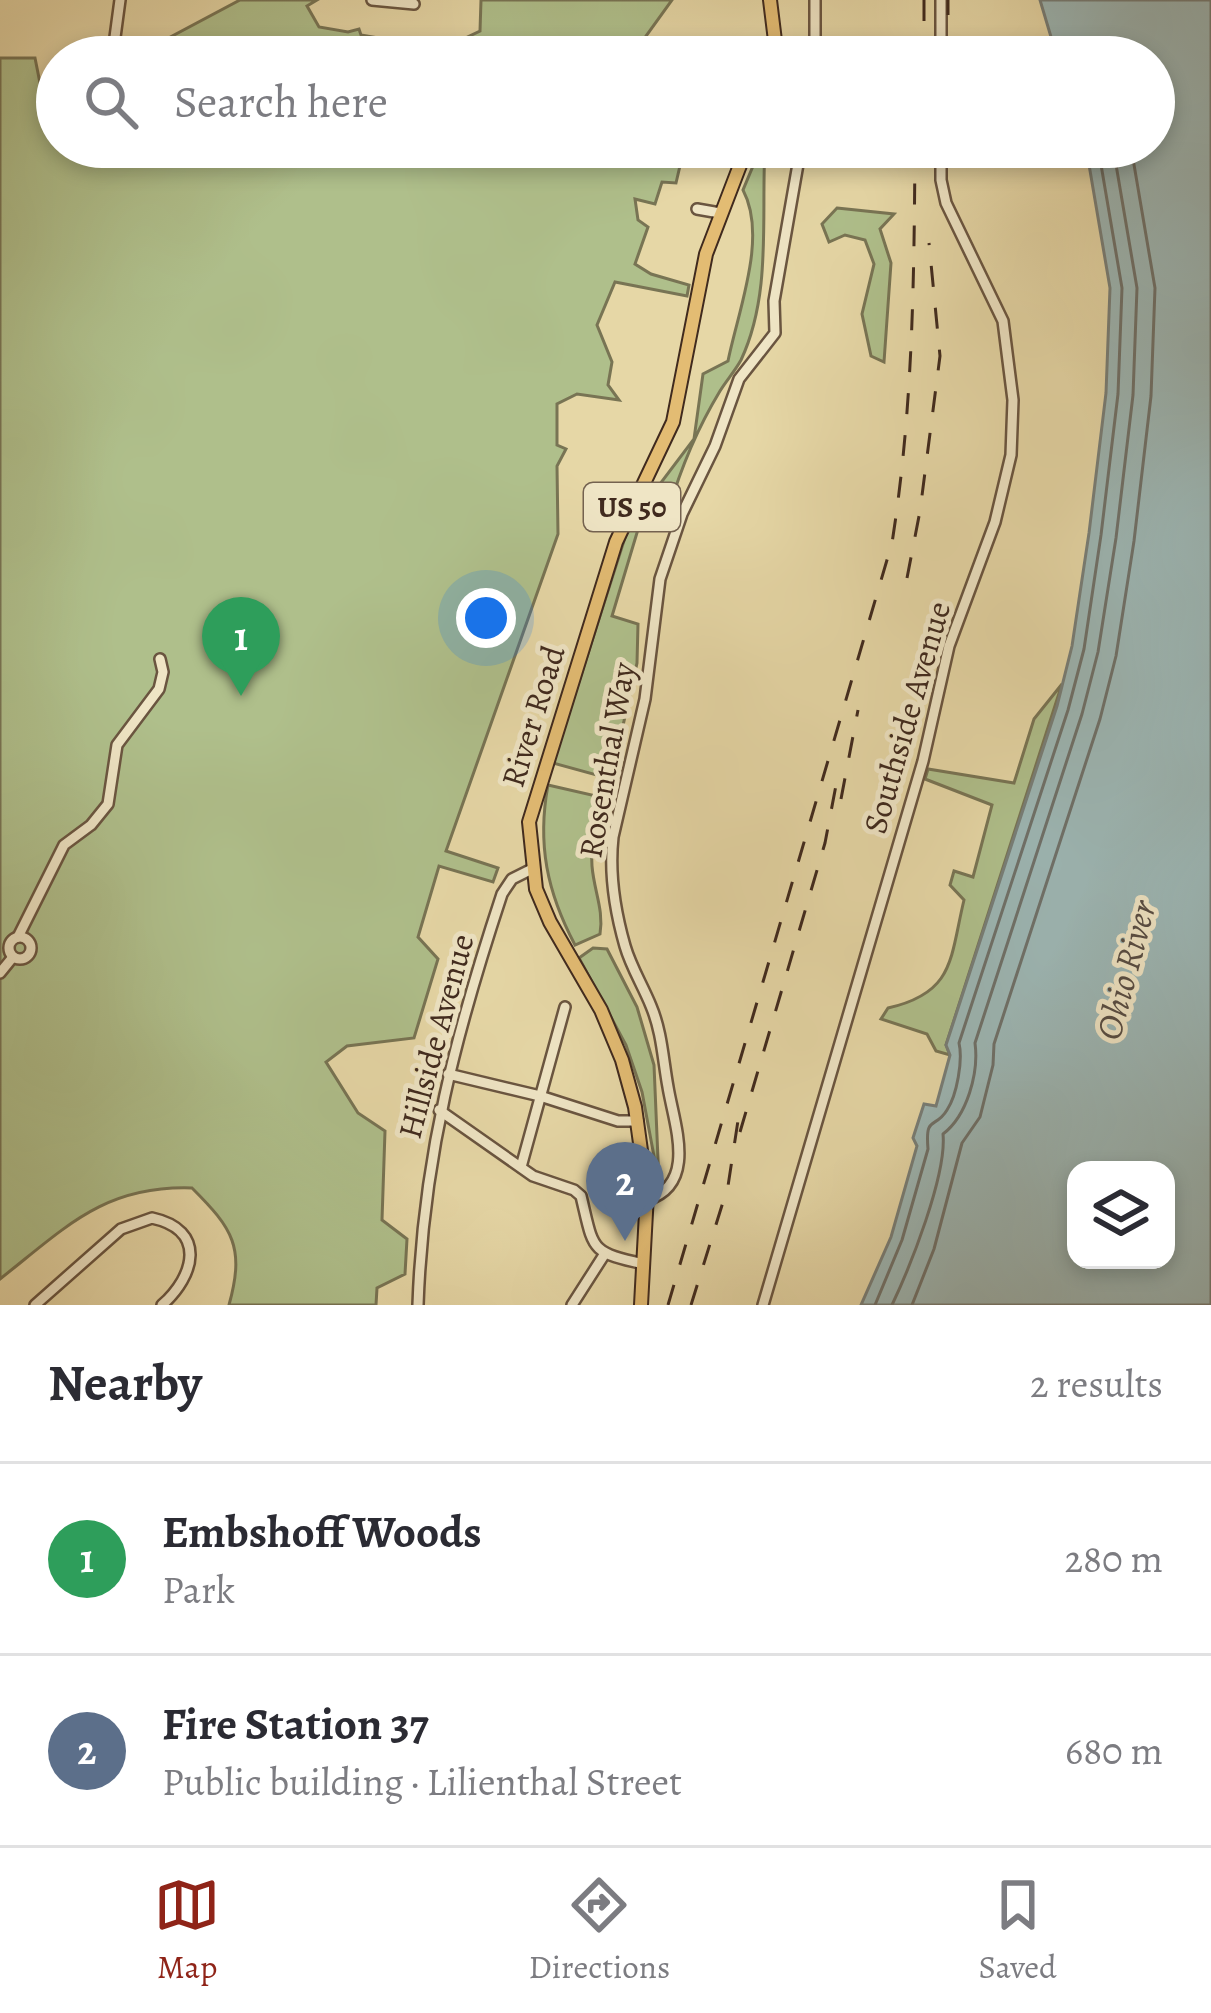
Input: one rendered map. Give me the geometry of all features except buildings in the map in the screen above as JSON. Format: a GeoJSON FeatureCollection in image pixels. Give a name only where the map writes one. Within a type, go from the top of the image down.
{"type":"FeatureCollection","features":[{"type":"Feature","properties":{"kind":"main road"},"geometry":{"type":"LineString","coordinates":[[770,0],[774,36]]}},
{"type":"Feature","properties":{"kind":"main road","name":"River Road"},"geometry":{"type":"LineString","coordinates":[[641,1305],[647,1200],[638,1121],[613,1036],[550,922],[532,869],[529,822],[616,542],[673,422],[701,277],[738,168]]}},
{"type":"Feature","properties":{"kind":"street"},"geometry":{"type":"LineString","coordinates":[[115,36],[120,0]]}},
{"type":"Feature","properties":{"kind":"street"},"geometry":{"type":"LineString","coordinates":[[371,0],[414,4]]}},
{"type":"Feature","properties":{"kind":"street"},"geometry":{"type":"LineString","coordinates":[[814,0],[815,36]]}},
{"type":"Feature","properties":{"kind":"street"},"geometry":{"type":"LineString","coordinates":[[941,0],[941,36]]}},
{"type":"Feature","properties":{"kind":"street","name":"Rosenthal Way"},"geometry":{"type":"LineString","coordinates":[[647,1200],[672,1183],[680,1154],[679,1135],[660,1033],[623,940],[610,860],[613,837],[645,699],[660,579],[739,379],[775,333],[774,301],[797,168]]}},
{"type":"Feature","properties":{"kind":"street","name":"Southside Avenue"},"geometry":{"type":"LineString","coordinates":[[764,1305],[923,761],[949,646],[995,522],[1011,455],[1013,400],[1003,320],[946,203],[941,168]]}},
{"type":"Feature","properties":{"kind":"street"},"geometry":{"type":"LineString","coordinates":[[697,209],[720,213]]}},
{"type":"Feature","properties":{"kind":"street"},"geometry":{"type":"LineString","coordinates":[[13,957],[9,945],[18,937],[64,845],[92,825],[108,804],[117,746],[159,689],[160,659]]}},
{"type":"Feature","properties":{"kind":"street","name":"Hillside Avenue"},"geometry":{"type":"LineString","coordinates":[[418,1305],[422,1223],[448,1074],[502,894],[512,879],[532,869]]}},
{"type":"Feature","properties":{"kind":"street"},"geometry":{"type":"LineString","coordinates":[[13,957],[23,958],[31,951],[28,940],[18,937]]}},
{"type":"Feature","properties":{"kind":"street"},"geometry":{"type":"LineString","coordinates":[[0,973],[13,957]]}},
{"type":"Feature","properties":{"kind":"street"},"geometry":{"type":"LineString","coordinates":[[521,1168],[565,1007]]}},
{"type":"Feature","properties":{"kind":"street"},"geometry":{"type":"LineString","coordinates":[[448,1074],[618,1120],[638,1121]]}},
{"type":"Feature","properties":{"kind":"street"},"geometry":{"type":"LineString","coordinates":[[439,1110],[541,1180],[578,1192],[592,1242],[604,1255],[644,1264]]}},
{"type":"Feature","properties":{"kind":"street"},"geometry":{"type":"LineString","coordinates":[[35,1305],[131,1222],[158,1219],[176,1228],[189,1248],[190,1270],[182,1286],[162,1305]]}},
{"type":"Feature","properties":{"kind":"street"},"geometry":{"type":"LineString","coordinates":[[572,1305],[604,1255]]}},
{"type":"Feature","properties":{"kind":"green space"},"geometry":{"type":"Polygon","coordinates":[[[240,0],[317,0],[307,6],[319,27],[359,29],[367,36],[172,36],[240,0]]]}},
{"type":"Feature","properties":{"kind":"green space"},"geometry":{"type":"Polygon","coordinates":[[[481,0],[672,0],[646,36],[469,36],[480,31],[481,0]]]}},
{"type":"Feature","properties":{"kind":"green space"},"geometry":{"type":"Polygon","coordinates":[[[0,58],[35,58],[36,168],[680,168],[676,183],[662,182],[655,204],[635,199],[638,220],[648,227],[635,264],[689,285],[687,296],[615,282],[597,325],[612,362],[608,385],[619,400],[577,394],[557,404],[557,445],[566,449],[557,466],[558,534],[446,851],[498,868],[493,882],[439,866],[418,937],[438,959],[414,1038],[347,1046],[326,1062],[358,1113],[385,1131],[382,1220],[407,1239],[405,1274],[377,1288],[376,1305],[229,1305],[236,1268],[232,1240],[192,1188],[161,1189],[110,1202],[66,1227],[0,1279],[0,58]]]}},
{"type":"Feature","properties":{"kind":"green space"},"geometry":{"type":"Polygon","coordinates":[[[752,168],[765,168],[757,309],[741,360],[697,435],[668,512],[642,516],[612,616],[638,624],[637,663],[611,779],[553,763],[629,525],[694,439],[703,374],[728,361],[752,252],[750,209],[743,190],[752,168]]]}},
{"type":"Feature","properties":{"kind":"green space"},"geometry":{"type":"Polygon","coordinates":[[[837,208],[894,214],[880,229],[891,263],[884,362],[871,356],[862,314],[874,264],[865,240],[845,235],[829,242],[822,224],[837,208]]]}},
{"type":"Feature","properties":{"kind":"green space"},"geometry":{"type":"Polygon","coordinates":[[[1062,684],[946,1045],[950,1055],[936,1051],[927,1034],[881,1019],[888,1008],[926,993],[946,970],[964,900],[950,885],[954,871],[973,877],[992,805],[925,779],[928,769],[1014,783],[1034,719],[1062,684]]]}},
{"type":"Feature","properties":{"kind":"green space"},"geometry":{"type":"Polygon","coordinates":[[[548,785],[605,798],[592,858],[600,934],[575,945],[557,906],[547,867],[548,785]]]}},
{"type":"Feature","properties":{"kind":"green space"},"geometry":{"type":"Polygon","coordinates":[[[593,948],[607,949],[637,1007],[654,1065],[659,1183],[642,1092],[626,1045],[579,958],[593,948]]]}},
{"type":"Feature","properties":{"kind":"water","name":"Ohio River"},"geometry":{"type":"Polygon","coordinates":[[[1040,0],[1211,0],[1211,1305],[861,1305],[891,1237],[924,1104],[936,1106],[950,1055],[946,1045],[1057,706],[1072,646],[1106,393],[1110,288],[1090,168],[1175,168],[1175,36],[1051,36],[1040,0]]]}},
{"type":"Feature","properties":{"kind":"railway"},"geometry":{"type":"LineString","coordinates":[[924,0],[924,36]]}},
{"type":"Feature","properties":{"kind":"railway"},"geometry":{"type":"LineString","coordinates":[[948,0],[948,36]]}},
{"type":"Feature","properties":{"kind":"railway"},"geometry":{"type":"LineString","coordinates":[[668,1305],[892,543],[908,394],[915,168]]}},
{"type":"Feature","properties":{"kind":"railway"},"geometry":{"type":"LineString","coordinates":[[907,578],[940,356],[929,243]]}},
{"type":"Feature","properties":{"kind":"railway"},"geometry":{"type":"LineString","coordinates":[[841,799],[858,710]]}},
{"type":"Feature","properties":{"kind":"railway"},"geometry":{"type":"LineString","coordinates":[[740,1132],[825,843],[837,780]]}},
{"type":"Feature","properties":{"kind":"railway"},"geometry":{"type":"LineString","coordinates":[[691,1305],[728,1186],[739,1114]]}},
{"type":"Feature","properties":{"kind":"place","name":"Embshoff Woods"},"geometry":{"type":"Point","coordinates":[241,696]}},
{"type":"Feature","properties":{"kind":"place","name":"Fire Station 37"},"geometry":{"type":"Point","coordinates":[625,1241]}}]}
